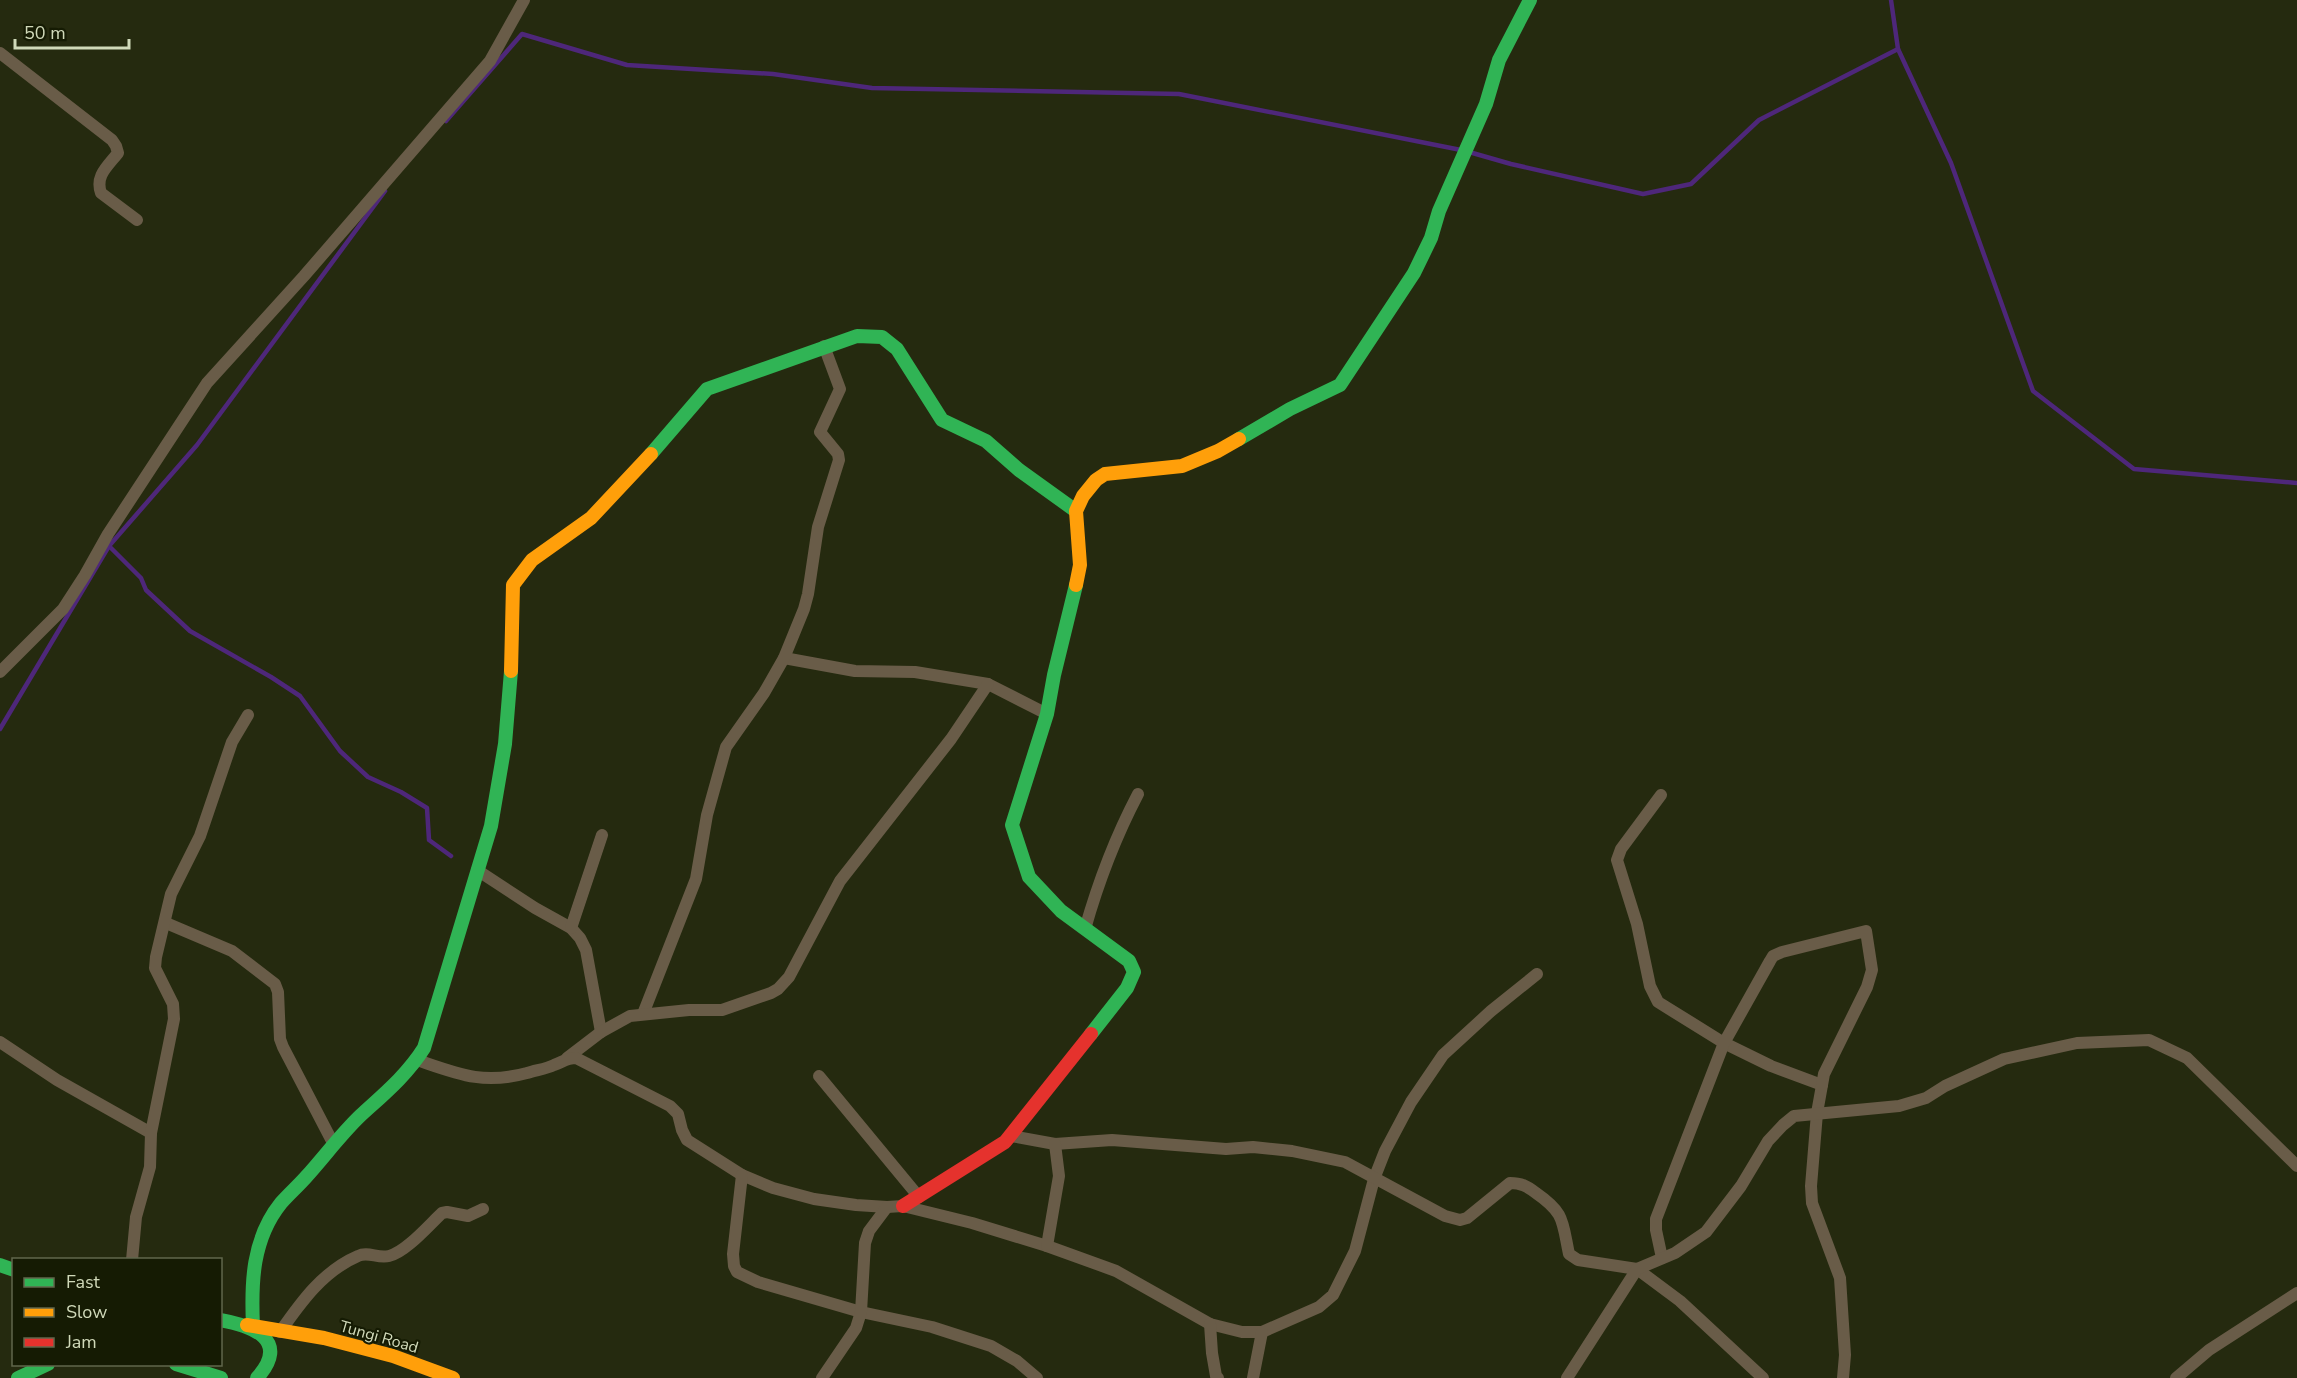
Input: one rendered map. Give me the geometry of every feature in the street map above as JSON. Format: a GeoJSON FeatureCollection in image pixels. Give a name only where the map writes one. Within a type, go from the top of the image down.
{"type":"FeatureCollection","features":[{"type":"Feature","properties":{"kind":"street"},"geometry":{"type":"LineString","coordinates":[[0,672],[63,609],[108,534],[207,383],[490,61],[524,0]]}},
{"type":"Feature","properties":{"kind":"street"},"geometry":{"type":"LineString","coordinates":[[903,1206],[997,1148],[1011,1136],[1127,988],[1134,972],[1129,961],[1061,911],[1029,878],[1012,833],[1012,820],[1047,714],[1080,565],[1076,510],[1083,496],[1096,480],[1105,474],[1182,466],[1218,451],[1271,420],[1340,385],[1414,273],[1431,238],[1439,211],[1486,104],[1499,60],[1530,0]]}},
{"type":"Feature","properties":{"kind":"street"},"geometry":{"type":"LineString","coordinates":[[0,53],[112,140],[118,153],[99,177],[99,187],[101,193],[137,220]]}},
{"type":"Feature","properties":{"kind":"street"},"geometry":{"type":"LineString","coordinates":[[276,1376],[270,1346],[265,1338],[250,1326],[251,1278],[263,1231],[279,1206],[311,1172],[333,1143],[417,1060],[424,1048],[490,826],[505,744],[512,653],[513,585],[532,560],[591,518],[638,469],[707,389],[857,336],[874,336],[888,341],[897,349],[942,420],[986,441],[1019,470],[1076,510]]}},
{"type":"Feature","properties":{"kind":"street"},"geometry":{"type":"LineString","coordinates":[[643,1014],[696,879],[706,815],[726,747],[764,693],[784,658],[808,594],[818,527],[839,460],[838,454],[820,432],[840,389],[824,346]]}},
{"type":"Feature","properties":{"kind":"street"},"geometry":{"type":"LineString","coordinates":[[784,658],[855,671],[915,672],[988,684],[1047,714]]}},
{"type":"Feature","properties":{"kind":"street"},"geometry":{"type":"LineString","coordinates":[[417,1060],[467,1077],[485,1079],[515,1076],[555,1065],[601,1032],[630,1016],[689,1010],[722,1011],[771,993],[784,984],[840,881],[951,739],[988,684]]}},
{"type":"Feature","properties":{"kind":"street"},"geometry":{"type":"LineString","coordinates":[[132,1258],[136,1217],[150,1167],[151,1133],[174,1019],[173,1004],[155,968],[156,957],[166,923],[171,894],[200,836],[232,742],[248,716]]}},
{"type":"Feature","properties":{"kind":"street"},"geometry":{"type":"LineString","coordinates":[[1085,929],[1094,898],[1127,814],[1138,794]]}},
{"type":"Feature","properties":{"kind":"street"},"geometry":{"type":"LineString","coordinates":[[1661,795],[1621,849],[1617,860],[1637,924],[1653,995],[1665,1007],[1724,1043],[1772,1066],[1822,1085]]}},
{"type":"Feature","properties":{"kind":"street"},"geometry":{"type":"LineString","coordinates":[[571,928],[602,835]]}},
{"type":"Feature","properties":{"kind":"street"},"geometry":{"type":"LineString","coordinates":[[477,870],[535,908],[571,928],[580,938],[586,951],[601,1032]]}},
{"type":"Feature","properties":{"kind":"street"},"geometry":{"type":"LineString","coordinates":[[166,923],[238,954],[274,984],[278,992],[280,1039],[333,1143]]}},
{"type":"Feature","properties":{"kind":"street"},"geometry":{"type":"LineString","coordinates":[[1662,1258],[1656,1219],[1724,1043],[1773,956],[1866,931],[1872,970],[1867,987],[1827,1066],[1817,1113],[1811,1194],[1840,1278],[1845,1355],[1843,1378]]}},
{"type":"Feature","properties":{"kind":"street"},"geometry":{"type":"LineString","coordinates":[[567,1058],[585,1061],[670,1106],[678,1114],[687,1140],[742,1174],[773,1188],[814,1199],[887,1207],[903,1206],[972,1223],[1047,1246],[1116,1271],[1210,1324],[1242,1332],[1262,1332],[1319,1307],[1333,1294],[1359,1239],[1374,1179],[1385,1151],[1411,1102],[1443,1055],[1491,1011],[1537,974]]}},
{"type":"Feature","properties":{"kind":"street"},"geometry":{"type":"LineString","coordinates":[[1011,1136],[1055,1144],[1112,1140],[1226,1149],[1253,1147],[1292,1151],[1345,1162],[1445,1216],[1460,1220],[1467,1218],[1510,1183],[1523,1184],[1550,1203],[1560,1214],[1569,1254],[1573,1258],[1600,1265],[1637,1269],[1675,1253],[1706,1232],[1741,1186],[1768,1141],[1794,1116],[1899,1106],[1926,1098],[1945,1086],[2004,1059],[2076,1042],[2148,1040],[2187,1058],[2297,1166]]}},
{"type":"Feature","properties":{"kind":"street"},"geometry":{"type":"LineString","coordinates":[[0,1041],[57,1080],[151,1133]]}},
{"type":"Feature","properties":{"kind":"street"},"geometry":{"type":"LineString","coordinates":[[819,1076],[919,1197]]}},
{"type":"Feature","properties":{"kind":"street"},"geometry":{"type":"LineString","coordinates":[[1047,1246],[1059,1176],[1055,1144]]}},
{"type":"Feature","properties":{"kind":"street"},"geometry":{"type":"LineString","coordinates":[[742,1174],[733,1254],[737,1272],[758,1282],[861,1312],[932,1327],[991,1346],[1011,1356],[1037,1378]]}},
{"type":"Feature","properties":{"kind":"street"},"geometry":{"type":"LineString","coordinates":[[822,1378],[856,1328],[861,1312],[865,1243],[869,1231],[887,1207]]}},
{"type":"Feature","properties":{"kind":"street"},"geometry":{"type":"LineString","coordinates":[[257,1378],[284,1341],[286,1333],[313,1289],[329,1273],[358,1255],[380,1257],[390,1256],[400,1251],[442,1213],[468,1216],[483,1209]]}},
{"type":"Feature","properties":{"kind":"street"},"geometry":{"type":"LineString","coordinates":[[1568,1378],[1637,1269]]}},
{"type":"Feature","properties":{"kind":"street"},"geometry":{"type":"LineString","coordinates":[[1637,1269],[1680,1301],[1763,1378]]}},
{"type":"Feature","properties":{"kind":"street"},"geometry":{"type":"LineString","coordinates":[[2176,1378],[2209,1350],[2297,1293]]}},
{"type":"Feature","properties":{"kind":"street","name":"Tungi Road"},"geometry":{"type":"LineString","coordinates":[[222,1320],[324,1338],[393,1356],[453,1378]]}},
{"type":"Feature","properties":{"kind":"street"},"geometry":{"type":"LineString","coordinates":[[1210,1324],[1215,1377]]}},
{"type":"Feature","properties":{"kind":"street"},"geometry":{"type":"LineString","coordinates":[[1253,1378],[1262,1332]]}},
{"type":"Feature","properties":{"kind":"street"},"geometry":{"type":"LineString","coordinates":[[18,1378],[46,1366]]}},
{"type":"Feature","properties":{"kind":"street"},"geometry":{"type":"LineString","coordinates":[[179,1366],[221,1378]]}},
{"type":"Feature","properties":{"kind":"waterway"},"geometry":{"type":"LineString","coordinates":[[1891,0],[1898,49],[1951,163],[2033,391],[2134,469],[2297,483]]}},
{"type":"Feature","properties":{"kind":"waterway"},"geometry":{"type":"LineString","coordinates":[[446,121],[522,34],[627,65],[773,74],[872,88],[1179,94],[1461,150]]}},
{"type":"Feature","properties":{"kind":"waterway"},"geometry":{"type":"LineString","coordinates":[[1469,152],[1511,164],[1643,194],[1691,184],[1759,120],[1898,49]]}},
{"type":"Feature","properties":{"kind":"waterway"},"geometry":{"type":"LineString","coordinates":[[0,729],[109,546],[197,445],[385,191]]}},
{"type":"Feature","properties":{"kind":"waterway"},"geometry":{"type":"LineString","coordinates":[[109,546],[141,578],[146,590],[190,631],[300,696],[340,751],[368,777],[401,792],[427,808],[429,840],[451,856]]}},
{"type":"Feature","properties":{"kind":"traffic: fast"},"geometry":{"type":"LineString","coordinates":[[1239,439],[1290,409],[1340,385],[1414,273],[1431,238],[1439,211],[1486,104],[1499,60],[1530,0]]}},
{"type":"Feature","properties":{"kind":"traffic: fast"},"geometry":{"type":"LineString","coordinates":[[651,454],[707,389],[857,336],[882,337],[897,349],[942,420],[986,441],[1019,470],[1076,511]]}},
{"type":"Feature","properties":{"kind":"traffic: fast"},"geometry":{"type":"LineString","coordinates":[[1076,585],[1047,714],[1012,825],[1029,877],[1061,911],[1129,961],[1134,972],[1127,988],[1091,1034]]}},
{"type":"Feature","properties":{"kind":"traffic: fast"},"geometry":{"type":"LineString","coordinates":[[253,1326],[252,1294],[255,1262],[264,1231],[271,1217],[361,1115],[403,1076],[424,1048],[491,826],[505,744],[511,671]]}},
{"type":"Feature","properties":{"kind":"traffic: fast"},"geometry":{"type":"LineString","coordinates":[[0,1265],[12,1269]]}},
{"type":"Feature","properties":{"kind":"traffic: fast"},"geometry":{"type":"LineString","coordinates":[[222,1320],[255,1331],[264,1337],[269,1345],[270,1354],[267,1365],[257,1378]]}},
{"type":"Feature","properties":{"kind":"traffic: fast"},"geometry":{"type":"LineString","coordinates":[[18,1378],[44,1366]]}},
{"type":"Feature","properties":{"kind":"traffic: fast"},"geometry":{"type":"LineString","coordinates":[[182,1366],[221,1378]]}},
{"type":"Feature","properties":{"kind":"traffic: slow"},"geometry":{"type":"LineString","coordinates":[[1076,585],[1080,565],[1076,511],[1083,496],[1096,480],[1105,474],[1182,466],[1218,451],[1239,439]]}},
{"type":"Feature","properties":{"kind":"traffic: slow"},"geometry":{"type":"LineString","coordinates":[[511,671],[513,585],[532,560],[591,518],[651,454]]}},
{"type":"Feature","properties":{"kind":"traffic: slow"},"geometry":{"type":"LineString","coordinates":[[247,1325],[324,1338],[393,1356],[453,1378]]}},
{"type":"Feature","properties":{"kind":"traffic: jam"},"geometry":{"type":"LineString","coordinates":[[903,1206],[1005,1142],[1091,1034]]}}]}
